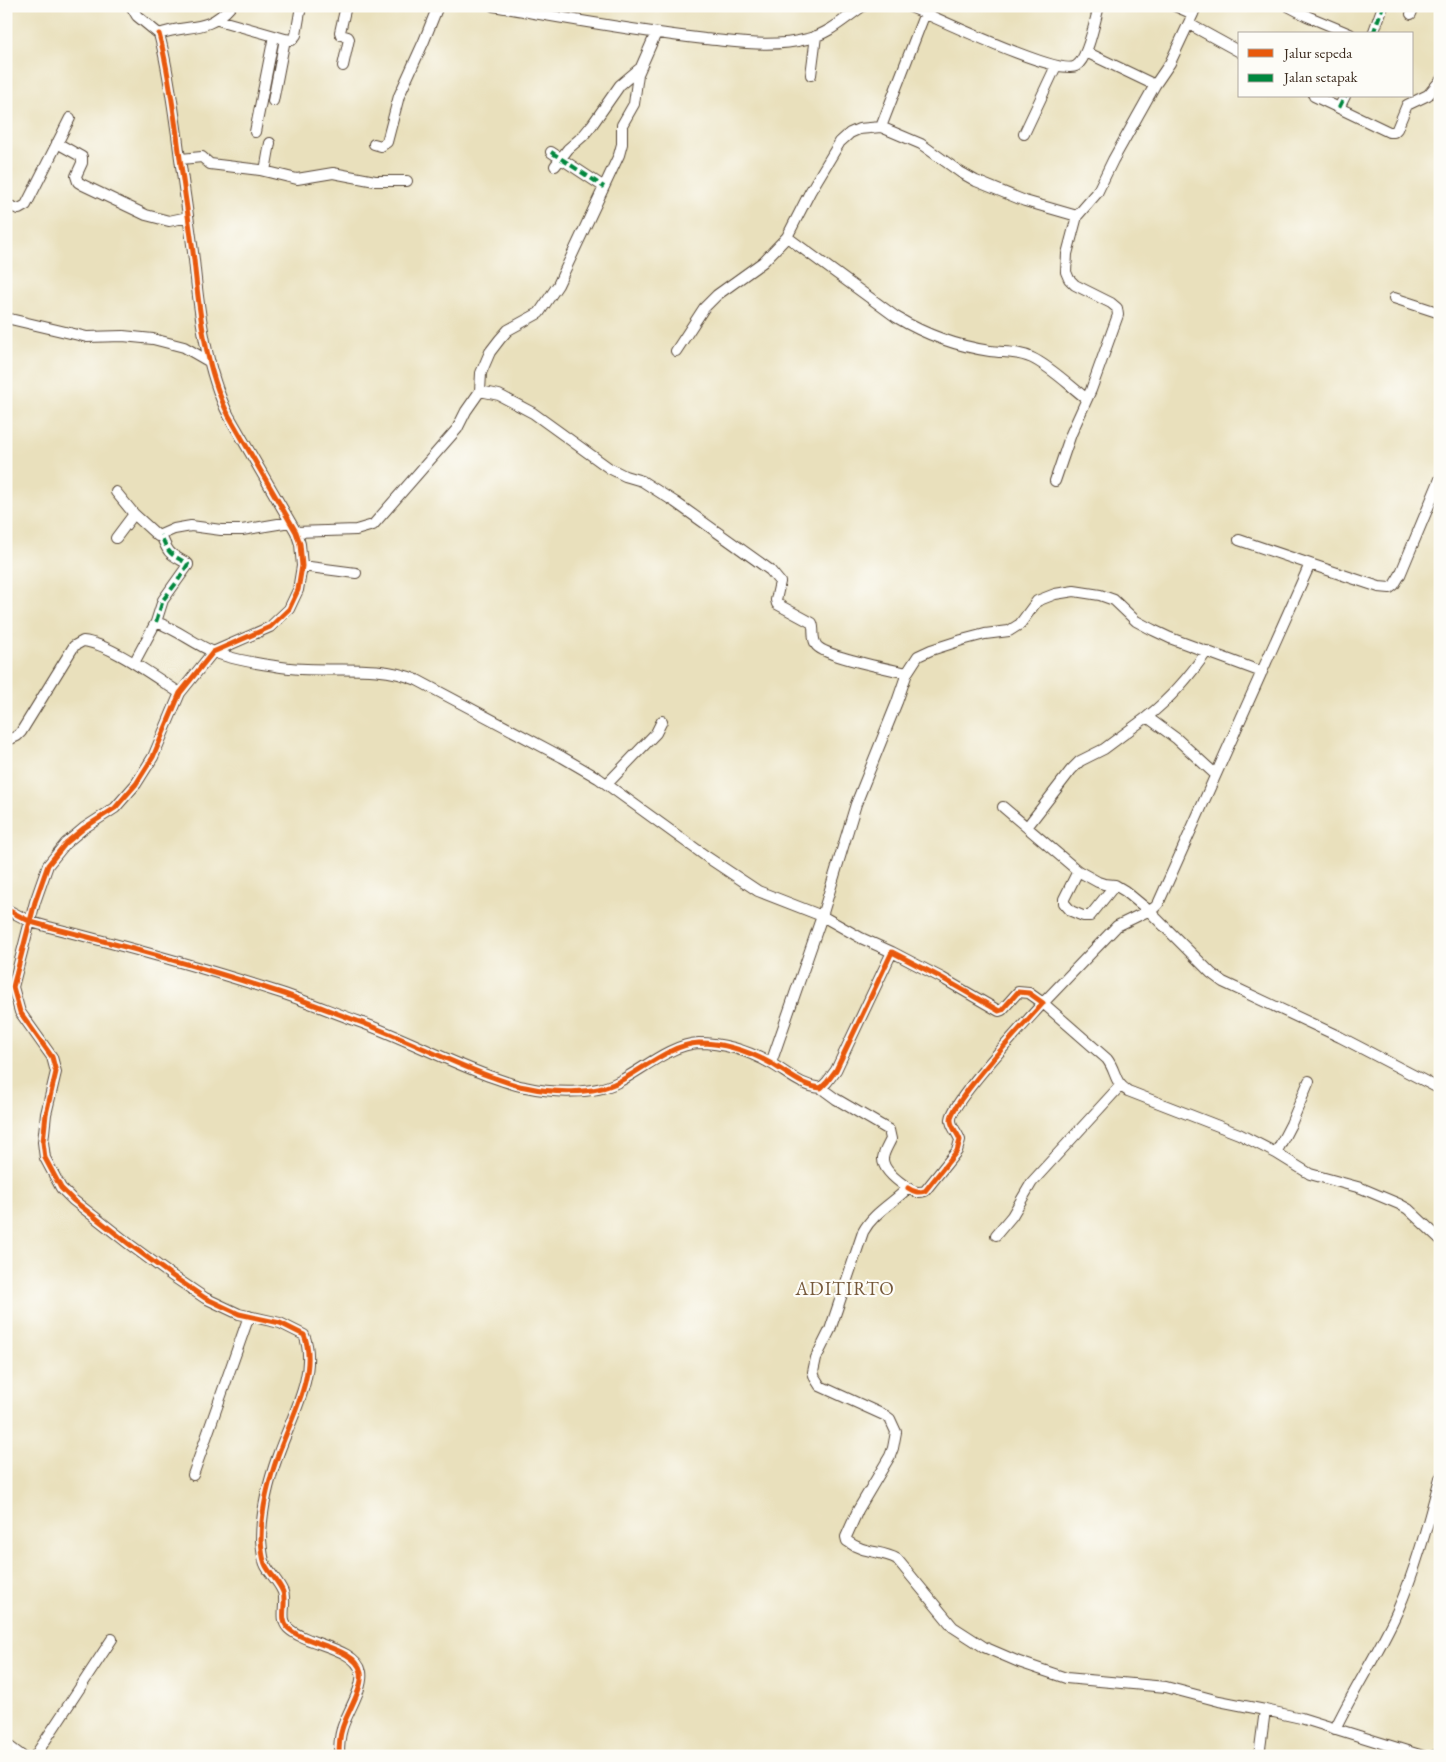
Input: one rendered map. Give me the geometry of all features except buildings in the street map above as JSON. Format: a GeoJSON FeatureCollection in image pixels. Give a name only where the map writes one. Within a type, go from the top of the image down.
{"type":"FeatureCollection","features":[{"type":"Feature","properties":{"kind":"street"},"geometry":{"type":"LineString","coordinates":[[131,6],[138,16],[159,34],[166,60],[181,159],[197,290],[210,362],[220,400],[296,532],[300,544],[302,566],[295,598],[282,617],[270,627],[257,634],[213,652],[180,693],[153,757],[136,784],[115,808],[84,828],[66,843],[48,866],[41,883],[13,987],[20,1012],[48,1050],[55,1065],[56,1072],[46,1114],[43,1142],[45,1158],[61,1188],[73,1200],[171,1275],[205,1298],[229,1310],[280,1323],[294,1329],[304,1335],[308,1344],[309,1364],[304,1384],[278,1454],[265,1497],[262,1520],[262,1550],[266,1566],[282,1591],[286,1625],[304,1639],[343,1654],[358,1665],[361,1670],[360,1684],[342,1728],[339,1756]]}},
{"type":"Feature","properties":{"kind":"street"},"geometry":{"type":"LineString","coordinates":[[159,34],[175,29],[207,25],[218,20],[231,6]]}},
{"type":"Feature","properties":{"kind":"street"},"geometry":{"type":"LineString","coordinates":[[218,20],[285,39],[294,39],[301,6]]}},
{"type":"Feature","properties":{"kind":"street"},"geometry":{"type":"LineString","coordinates":[[343,66],[349,39],[348,36],[340,34],[346,6]]}},
{"type":"Feature","properties":{"kind":"street"},"geometry":{"type":"LineString","coordinates":[[374,144],[381,146],[387,142],[399,96],[438,6]]}},
{"type":"Feature","properties":{"kind":"street"},"geometry":{"type":"LineString","coordinates":[[493,6],[656,33],[761,44],[786,43],[824,34],[863,6]]}},
{"type":"Feature","properties":{"kind":"street"},"geometry":{"type":"LineString","coordinates":[[908,6],[1006,48],[1056,66],[1069,68],[1074,67],[1080,62],[1086,52],[1099,6]]}},
{"type":"Feature","properties":{"kind":"street"},"geometry":{"type":"LineString","coordinates":[[1175,6],[1193,15],[1238,50]]}},
{"type":"Feature","properties":{"kind":"street"},"geometry":{"type":"LineString","coordinates":[[1288,6],[1345,32]]}},
{"type":"Feature","properties":{"kind":"street"},"geometry":{"type":"LineString","coordinates":[[1374,32],[1382,6]]}},
{"type":"Feature","properties":{"kind":"street"},"geometry":{"type":"LineString","coordinates":[[881,126],[925,13]]}},
{"type":"Feature","properties":{"kind":"street"},"geometry":{"type":"LineString","coordinates":[[1055,481],[1071,434],[1087,399],[1118,315],[1116,308],[1111,303],[1075,285],[1069,279],[1066,272],[1067,254],[1077,216],[1097,193],[1113,160],[1170,63],[1193,15]]}},
{"type":"Feature","properties":{"kind":"street"},"geometry":{"type":"LineString","coordinates":[[296,532],[356,530],[373,525],[457,429],[466,411],[480,391],[481,373],[490,352],[508,330],[539,313],[558,285],[620,152],[622,125],[634,104],[640,68],[656,33]]}},
{"type":"Feature","properties":{"kind":"street"},"geometry":{"type":"LineString","coordinates":[[255,132],[274,36]]}},
{"type":"Feature","properties":{"kind":"street"},"geometry":{"type":"LineString","coordinates":[[811,75],[816,36]]}},
{"type":"Feature","properties":{"kind":"street"},"geometry":{"type":"LineString","coordinates":[[273,101],[285,39]]}},
{"type":"Feature","properties":{"kind":"street"},"geometry":{"type":"LineString","coordinates":[[1086,52],[1155,86]]}},
{"type":"Feature","properties":{"kind":"street"},"geometry":{"type":"LineString","coordinates":[[1024,134],[1056,66]]}},
{"type":"Feature","properties":{"kind":"street"},"geometry":{"type":"LineString","coordinates":[[557,162],[592,125],[620,85],[640,68]]}},
{"type":"Feature","properties":{"kind":"street"},"geometry":{"type":"LineString","coordinates":[[1318,98],[1389,132],[1394,132],[1407,106],[1428,95],[1440,81]]}},
{"type":"Feature","properties":{"kind":"street"},"geometry":{"type":"LineString","coordinates":[[1339,108],[1345,98]]}},
{"type":"Feature","properties":{"kind":"street"},"geometry":{"type":"LineString","coordinates":[[6,205],[19,209],[24,207],[70,118]]}},
{"type":"Feature","properties":{"kind":"street"},"geometry":{"type":"LineString","coordinates":[[676,351],[704,308],[717,295],[763,262],[787,237],[810,192],[837,146],[854,131],[872,126],[881,126],[921,144],[976,181],[1025,201],[1077,216]]}},
{"type":"Feature","properties":{"kind":"street"},"geometry":{"type":"LineString","coordinates":[[265,171],[270,143]]}},
{"type":"Feature","properties":{"kind":"street"},"geometry":{"type":"LineString","coordinates":[[57,144],[82,157],[82,163],[76,176],[78,182],[82,185],[146,215],[169,221],[188,218]]}},
{"type":"Feature","properties":{"kind":"street"},"geometry":{"type":"LineString","coordinates":[[550,152],[557,162],[604,187]]}},
{"type":"Feature","properties":{"kind":"street"},"geometry":{"type":"LineString","coordinates":[[181,159],[198,156],[204,158],[210,164],[265,171],[297,179],[333,173],[375,181],[407,181]]}},
{"type":"Feature","properties":{"kind":"street"},"geometry":{"type":"LineString","coordinates":[[787,237],[912,327],[952,343],[992,352],[1013,353],[1031,357],[1087,399]]}},
{"type":"Feature","properties":{"kind":"street"},"geometry":{"type":"LineString","coordinates":[[1394,298],[1440,313]]}},
{"type":"Feature","properties":{"kind":"street"},"geometry":{"type":"LineString","coordinates":[[6,318],[87,337],[123,336],[154,339],[184,348],[210,362]]}},
{"type":"Feature","properties":{"kind":"street"},"geometry":{"type":"LineString","coordinates":[[480,391],[499,395],[533,413],[609,468],[625,476],[642,481],[675,502],[770,570],[777,576],[780,582],[776,600],[777,604],[812,623],[814,639],[818,647],[834,654],[907,673]]}},
{"type":"Feature","properties":{"kind":"street"},"geometry":{"type":"LineString","coordinates":[[1239,540],[1379,588],[1390,588],[1400,574],[1440,479]]}},
{"type":"Feature","properties":{"kind":"street"},"geometry":{"type":"LineString","coordinates":[[116,492],[155,535],[191,526],[221,530],[242,530],[290,522]]}},
{"type":"Feature","properties":{"kind":"street"},"geometry":{"type":"LineString","coordinates":[[116,538],[134,514]]}},
{"type":"Feature","properties":{"kind":"street"},"geometry":{"type":"LineString","coordinates":[[134,663],[156,622],[162,600],[182,575],[188,564],[172,556],[161,534]]}},
{"type":"Feature","properties":{"kind":"street"},"geometry":{"type":"LineString","coordinates":[[6,910],[31,922],[275,991],[363,1023],[467,1068],[524,1087],[575,1091],[606,1087],[617,1083],[665,1054],[696,1043],[740,1050],[771,1063],[794,1079],[821,1088],[889,1130],[891,1139],[883,1158],[885,1165],[896,1179],[914,1192],[920,1193],[925,1191],[960,1146],[960,1140],[951,1120],[954,1109],[971,1085],[1043,1003],[1117,926],[1158,904],[1162,898],[1215,774],[1310,564]]}},
{"type":"Feature","properties":{"kind":"street"},"geometry":{"type":"LineString","coordinates":[[302,566],[356,573]]}},
{"type":"Feature","properties":{"kind":"street"},"geometry":{"type":"LineString","coordinates":[[771,1063],[822,916],[856,804],[907,673],[918,656],[931,650],[985,634],[1009,631],[1020,624],[1036,602],[1055,594],[1074,591],[1100,595],[1114,600],[1136,621],[1153,630],[1262,672]]}},
{"type":"Feature","properties":{"kind":"street"},"geometry":{"type":"LineString","coordinates":[[156,622],[213,652],[234,658],[281,667],[352,669],[402,675],[425,684],[562,757],[608,784],[744,882],[768,895],[822,916],[861,938],[935,974],[999,1011],[1018,992],[1029,993],[1107,1059],[1120,1086],[1146,1099],[1226,1128],[1276,1153],[1310,1174],[1361,1188],[1399,1204],[1408,1209],[1440,1239]]}},
{"type":"Feature","properties":{"kind":"street"},"geometry":{"type":"LineString","coordinates":[[6,741],[21,732],[69,655],[78,643],[83,641],[94,644],[134,663],[180,693]]}},
{"type":"Feature","properties":{"kind":"street"},"geometry":{"type":"LineString","coordinates":[[1027,827],[1080,761],[1104,749],[1166,702],[1194,670],[1206,651]]}},
{"type":"Feature","properties":{"kind":"street"},"geometry":{"type":"LineString","coordinates":[[1147,717],[1177,738],[1215,774]]}},
{"type":"Feature","properties":{"kind":"street"},"geometry":{"type":"LineString","coordinates":[[608,784],[656,733],[662,722]]}},
{"type":"Feature","properties":{"kind":"street"},"geometry":{"type":"LineString","coordinates":[[1003,807],[1078,871],[1104,884],[1115,885],[1125,891],[1148,910],[1223,982],[1340,1037],[1440,1089]]}},
{"type":"Feature","properties":{"kind":"street"},"geometry":{"type":"LineString","coordinates":[[1078,871],[1064,899],[1064,903],[1071,911],[1083,916],[1093,914],[1115,885]]}},
{"type":"Feature","properties":{"kind":"street"},"geometry":{"type":"LineString","coordinates":[[821,1088],[828,1082],[842,1059],[892,952]]}},
{"type":"Feature","properties":{"kind":"street"},"geometry":{"type":"LineString","coordinates":[[1276,1153],[1291,1124],[1309,1081]]}},
{"type":"Feature","properties":{"kind":"street"},"geometry":{"type":"LineString","coordinates":[[996,1235],[1012,1216],[1032,1182],[1120,1086]]}},
{"type":"Feature","properties":{"kind":"street"},"geometry":{"type":"LineString","coordinates":[[908,1188],[868,1222],[832,1325],[814,1365],[813,1372],[820,1386],[886,1416],[890,1419],[896,1432],[890,1456],[858,1510],[846,1536],[847,1541],[864,1550],[889,1555],[896,1559],[953,1627],[984,1647],[1018,1662],[1066,1678],[1166,1687],[1219,1701],[1301,1718],[1423,1756]]}},
{"type":"Feature","properties":{"kind":"street"},"geometry":{"type":"LineString","coordinates":[[193,1475],[249,1316]]}},
{"type":"Feature","properties":{"kind":"street"},"geometry":{"type":"LineString","coordinates":[[1335,1730],[1404,1596],[1440,1478]]}},
{"type":"Feature","properties":{"kind":"street"},"geometry":{"type":"LineString","coordinates":[[35,1756],[112,1639]]}},
{"type":"Feature","properties":{"kind":"street"},"geometry":{"type":"LineString","coordinates":[[1259,1756],[1265,1710]]}},
{"type":"Feature","properties":{"kind":"street"},"geometry":{"type":"LineString","coordinates":[[6,1744],[22,1756]]}},
{"type":"Feature","properties":{"kind":"street"},"geometry":{"type":"LineString","coordinates":[[1433,1756],[1440,1754]]}},
{"type":"Feature","properties":{"kind":"marked path"},"geometry":{"type":"LineString","coordinates":[[1374,32],[1383,6]]}},
{"type":"Feature","properties":{"kind":"marked path"},"geometry":{"type":"LineString","coordinates":[[1339,108],[1344,98]]}},
{"type":"Feature","properties":{"kind":"marked path"},"geometry":{"type":"LineString","coordinates":[[551,152],[604,187]]}},
{"type":"Feature","properties":{"kind":"marked path"},"geometry":{"type":"LineString","coordinates":[[156,622],[163,600],[188,564],[170,553],[161,535]]}},
{"type":"Feature","properties":{"kind":"cycle path"},"geometry":{"type":"LineString","coordinates":[[159,34],[171,97],[198,300],[209,360],[229,416],[296,532],[300,544],[302,566],[298,590],[289,609],[270,627],[213,652],[180,693],[153,757],[136,784],[115,808],[84,828],[66,843],[48,865],[35,902],[13,987],[20,1012],[52,1057],[56,1072],[46,1114],[43,1142],[45,1158],[61,1188],[73,1200],[129,1244],[205,1298],[239,1314],[280,1323],[304,1335],[308,1349],[306,1380],[268,1486],[262,1518],[262,1554],[268,1569],[283,1592],[284,1620],[288,1628],[306,1639],[350,1657],[357,1664],[361,1672],[360,1686],[341,1732],[339,1756]]}},
{"type":"Feature","properties":{"kind":"cycle path"},"geometry":{"type":"LineString","coordinates":[[6,909],[31,922],[162,957],[286,995],[376,1028],[489,1076],[516,1085],[547,1091],[585,1091],[608,1086],[667,1053],[688,1044],[699,1043],[717,1044],[744,1051],[770,1063],[800,1082],[821,1088],[836,1070],[892,952],[999,1011],[1018,992],[1029,993],[1043,1003],[976,1079],[955,1110],[951,1122],[960,1140],[957,1151],[925,1191],[916,1192],[908,1188]]}},
{"type":"Feature","properties":{"kind":"district","name":"ADITIRTO"},"geometry":{"type":"Point","coordinates":[845,1288]}}]}
